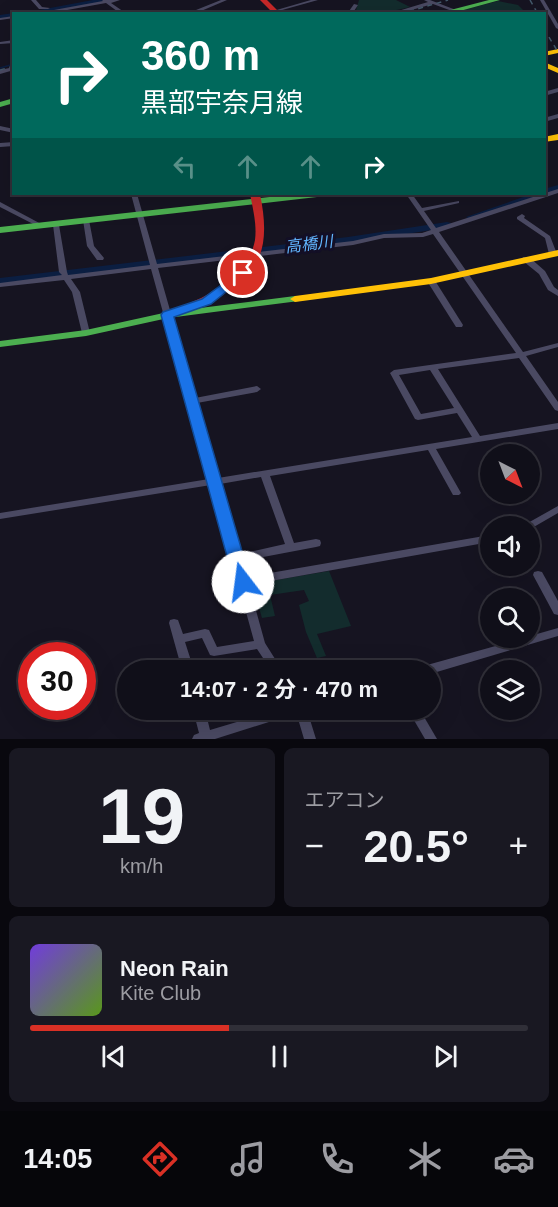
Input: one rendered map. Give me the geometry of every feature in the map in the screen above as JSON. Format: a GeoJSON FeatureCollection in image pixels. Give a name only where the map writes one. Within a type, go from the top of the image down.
{"type":"FeatureCollection","features":[{"type":"Feature","properties":{"kind":"street"},"geometry":{"type":"LineString","coordinates":[[33,0],[41,8],[47,8],[96,0]]}},
{"type":"Feature","properties":{"kind":"street"},"geometry":{"type":"LineString","coordinates":[[45,12],[118,0]]}},
{"type":"Feature","properties":{"kind":"street"},"geometry":{"type":"LineString","coordinates":[[194,12],[225,0]]}},
{"type":"Feature","properties":{"kind":"street"},"geometry":{"type":"LineString","coordinates":[[263,0],[280,11],[295,10]]}},
{"type":"Feature","properties":{"kind":"street"},"geometry":{"type":"LineString","coordinates":[[280,11],[316,0]]}},
{"type":"Feature","properties":{"kind":"street"},"geometry":{"type":"LineString","coordinates":[[425,0],[434,8]]}},
{"type":"Feature","properties":{"kind":"street"},"geometry":{"type":"LineString","coordinates":[[405,12],[434,8],[454,10],[497,0]]}},
{"type":"Feature","properties":{"kind":"street"},"geometry":{"type":"LineString","coordinates":[[542,0],[558,28]]}},
{"type":"Feature","properties":{"kind":"street"},"geometry":{"type":"LineString","coordinates":[[105,1],[122,12]]}},
{"type":"Feature","properties":{"kind":"street"},"geometry":{"type":"LineString","coordinates":[[347,5],[356,6],[348,12]]}},
{"type":"Feature","properties":{"kind":"street"},"geometry":{"type":"LineString","coordinates":[[0,72],[11,69]]}},
{"type":"Feature","properties":{"kind":"street"},"geometry":{"type":"LineString","coordinates":[[546,194],[558,191]]}},
{"type":"Feature","properties":{"kind":"street"},"geometry":{"type":"LineString","coordinates":[[546,194],[558,201]]}},
{"type":"Feature","properties":{"kind":"street"},"geometry":{"type":"LineString","coordinates":[[134,195],[260,644],[270,660]]}},
{"type":"Feature","properties":{"kind":"street"},"geometry":{"type":"LineString","coordinates":[[0,230],[56,225],[256,197],[297,195]]}},
{"type":"Feature","properties":{"kind":"street"},"geometry":{"type":"LineString","coordinates":[[410,195],[558,408]]}},
{"type":"Feature","properties":{"kind":"street"},"geometry":{"type":"LineString","coordinates":[[0,285],[353,243],[384,236],[412,237],[543,195]]}},
{"type":"Feature","properties":{"kind":"street"},"geometry":{"type":"LineString","coordinates":[[168,315],[196,306],[213,297],[243,273],[256,254],[263,233],[256,197]]}},
{"type":"Feature","properties":{"kind":"street"},"geometry":{"type":"LineString","coordinates":[[420,210],[457,202]]}},
{"type":"Feature","properties":{"kind":"street"},"geometry":{"type":"LineString","coordinates":[[0,204],[42,226]]}},
{"type":"Feature","properties":{"kind":"street"},"geometry":{"type":"LineString","coordinates":[[0,344],[86,333],[168,315],[464,276],[526,259],[556,254],[548,237],[519,219],[522,216]]}},
{"type":"Feature","properties":{"kind":"street"},"geometry":{"type":"LineString","coordinates":[[86,220],[91,246],[100,258]]}},
{"type":"Feature","properties":{"kind":"street"},"geometry":{"type":"LineString","coordinates":[[56,225],[63,273],[76,292],[86,333]]}},
{"type":"Feature","properties":{"kind":"street"},"geometry":{"type":"LineString","coordinates":[[526,259],[542,273],[551,288],[558,294]]}},
{"type":"Feature","properties":{"kind":"street"},"geometry":{"type":"LineString","coordinates":[[430,281],[459,324]]}},
{"type":"Feature","properties":{"kind":"street"},"geometry":{"type":"LineString","coordinates":[[458,410],[418,417],[394,373],[520,355],[558,345]]}},
{"type":"Feature","properties":{"kind":"street"},"geometry":{"type":"LineString","coordinates":[[434,368],[478,439]]}},
{"type":"Feature","properties":{"kind":"street"},"geometry":{"type":"LineString","coordinates":[[192,401],[257,389]]}},
{"type":"Feature","properties":{"kind":"street"},"geometry":{"type":"LineString","coordinates":[[0,516],[558,426]]}},
{"type":"Feature","properties":{"kind":"street"},"geometry":{"type":"LineString","coordinates":[[431,447],[456,493]]}},
{"type":"Feature","properties":{"kind":"street"},"geometry":{"type":"LineString","coordinates":[[265,474],[291,547]]}},
{"type":"Feature","properties":{"kind":"street"},"geometry":{"type":"LineString","coordinates":[[540,520],[558,509]]}},
{"type":"Feature","properties":{"kind":"street"},"geometry":{"type":"LineString","coordinates":[[243,582],[480,540]]}},
{"type":"Feature","properties":{"kind":"street"},"geometry":{"type":"LineString","coordinates":[[236,558],[316,543]]}},
{"type":"Feature","properties":{"kind":"street"},"geometry":{"type":"LineString","coordinates":[[538,576],[558,610]]}},
{"type":"Feature","properties":{"kind":"street"},"geometry":{"type":"LineString","coordinates":[[174,623],[185,660]]}},
{"type":"Feature","properties":{"kind":"street"},"geometry":{"type":"LineString","coordinates":[[441,666],[558,632]]}},
{"type":"Feature","properties":{"kind":"street"},"geometry":{"type":"LineString","coordinates":[[179,639],[205,633],[214,652],[260,644]]}},
{"type":"Feature","properties":{"kind":"street"},"geometry":{"type":"LineString","coordinates":[[200,720],[202,737],[258,720]]}},
{"type":"Feature","properties":{"kind":"street"},"geometry":{"type":"LineString","coordinates":[[304,720],[310,739]]}},
{"type":"Feature","properties":{"kind":"street"},"geometry":{"type":"LineString","coordinates":[[420,720],[431,739]]}},
{"type":"Feature","properties":{"kind":"green space"},"geometry":{"type":"Polygon","coordinates":[[[359,0],[396,0],[410,7],[388,12],[356,12],[359,0]]]}},
{"type":"Feature","properties":{"kind":"green space"},"geometry":{"type":"Polygon","coordinates":[[[498,1],[518,5],[525,12],[457,12],[498,1]]]}},
{"type":"Feature","properties":{"kind":"green space"},"geometry":{"type":"Polygon","coordinates":[[[329,571],[351,626],[317,634],[326,656],[317,658],[306,632],[299,605],[309,601],[304,590],[270,595],[275,616],[262,618],[252,584],[329,571]]]}},
{"type":"Feature","properties":{"kind":"waterway"},"geometry":{"type":"LineString","coordinates":[[33,12],[107,0]]}},
{"type":"Feature","properties":{"kind":"waterway"},"geometry":{"type":"LineString","coordinates":[[0,17],[12,15]]}},
{"type":"Feature","properties":{"kind":"waterway"},"geometry":{"type":"LineString","coordinates":[[0,68],[12,65]]}},
{"type":"Feature","properties":{"kind":"waterway","name":"高橋川"},"geometry":{"type":"LineString","coordinates":[[546,191],[558,188]]}},
{"type":"Feature","properties":{"kind":"waterway","name":"高橋川"},"geometry":{"type":"LineString","coordinates":[[471,217],[538,195]]}},
{"type":"Feature","properties":{"kind":"waterway","name":"高橋川"},"geometry":{"type":"LineString","coordinates":[[0,282],[348,240],[447,225]]}},
{"type":"Feature","properties":{"kind":"railway"},"geometry":{"type":"LineString","coordinates":[[407,12],[448,0]]}},
{"type":"Feature","properties":{"kind":"railway"},"geometry":{"type":"LineString","coordinates":[[530,0],[537,12]]}},
{"type":"Feature","properties":{"kind":"railway"},"geometry":{"type":"LineString","coordinates":[[546,32],[558,52]]}},
{"type":"Feature","properties":{"kind":"railway"},"geometry":{"type":"LineString","coordinates":[[0,70],[12,67]]}},
{"type":"Feature","properties":{"kind":"traffic: fast"},"geometry":{"type":"LineString","coordinates":[[446,12],[497,0]]}},
{"type":"Feature","properties":{"kind":"traffic: fast"},"geometry":{"type":"LineString","coordinates":[[0,105],[12,101]]}},
{"type":"Feature","properties":{"kind":"traffic: fast"},"geometry":{"type":"LineString","coordinates":[[0,230],[308,195]]}},
{"type":"Feature","properties":{"kind":"traffic: fast"},"geometry":{"type":"LineString","coordinates":[[0,344],[86,333],[168,315],[295,299]]}},
{"type":"Feature","properties":{"kind":"traffic: slow"},"geometry":{"type":"LineString","coordinates":[[546,54],[558,51]]}},
{"type":"Feature","properties":{"kind":"traffic: slow"},"geometry":{"type":"LineString","coordinates":[[546,65],[558,71]]}},
{"type":"Feature","properties":{"kind":"traffic: slow"},"geometry":{"type":"LineString","coordinates":[[546,140],[558,137]]}},
{"type":"Feature","properties":{"kind":"traffic: slow"},"geometry":{"type":"LineString","coordinates":[[295,299],[431,281],[558,253]]}},
{"type":"Feature","properties":{"kind":"traffic: jam"},"geometry":{"type":"LineString","coordinates":[[263,0],[276,12]]}},
{"type":"Feature","properties":{"kind":"traffic: jam"},"geometry":{"type":"LineString","coordinates":[[168,315],[211,298],[228,287],[243,274],[254,259],[260,241],[260,219],[255,195]]}},
{"type":"Feature","properties":{"kind":"route"},"geometry":{"type":"LineString","coordinates":[[243,273],[207,302],[168,315],[243,582]]}}]}
